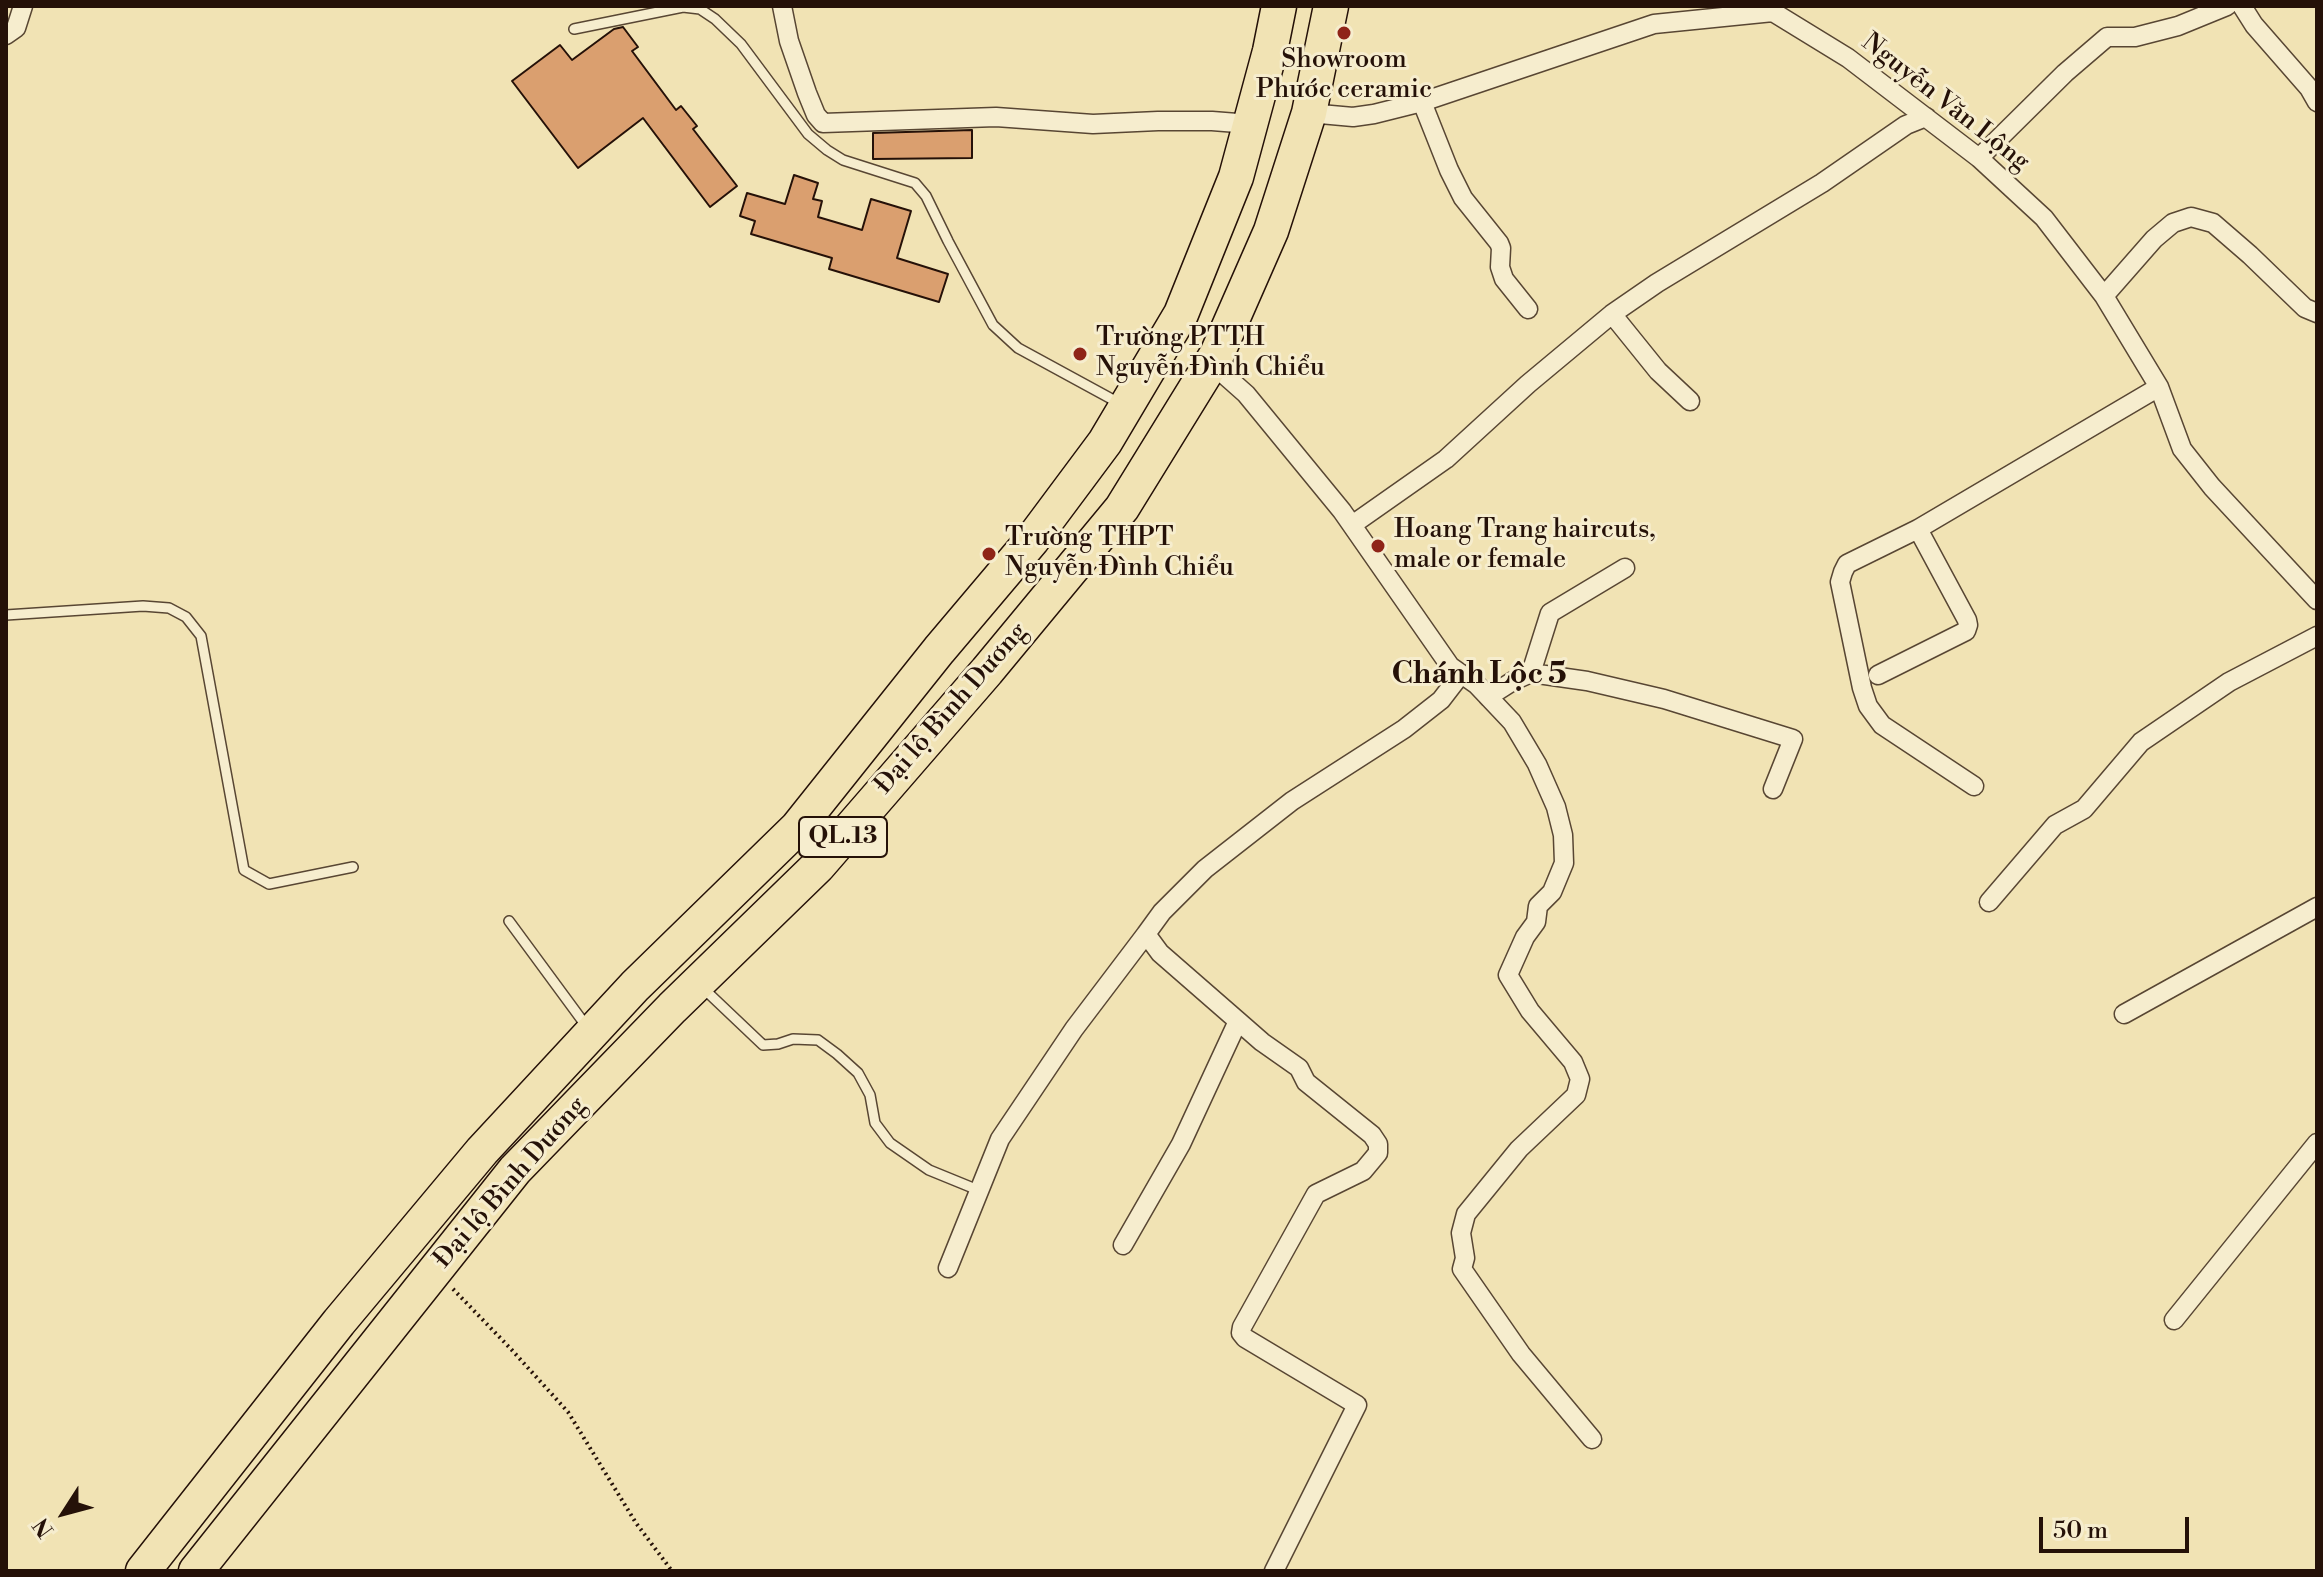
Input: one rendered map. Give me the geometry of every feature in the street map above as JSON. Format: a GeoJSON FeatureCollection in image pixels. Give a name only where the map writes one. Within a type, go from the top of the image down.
{"type":"FeatureCollection","features":[{"type":"Feature","properties":{"kind":"highway","name":"Đại lộ Bình Dương"},"geometry":{"type":"LineString","coordinates":[[143,1571],[370,1285],[482,1151],[635,986],[797,828],[939,650],[1032,540],[1105,442],[1181,314],[1236,177],[1279,6]]}},
{"type":"Feature","properties":{"kind":"highway","name":"Đại lộ Bình Dương"},"geometry":{"type":"LineString","coordinates":[[196,1571],[515,1170],[818,866],[987,671],[1122,508],[1211,363],[1271,231],[1309,113],[1331,6]]}},
{"type":"Feature","properties":{"kind":"highway"},"geometry":{"type":"LineString","coordinates":[[1254,112],[1309,113]]}},
{"type":"Feature","properties":{"kind":"street"},"geometry":{"type":"LineString","coordinates":[[6,35],[16,28],[23,6]]}},
{"type":"Feature","properties":{"kind":"street"},"geometry":{"type":"LineString","coordinates":[[782,6],[789,41],[807,93],[816,115],[823,123],[996,117],[1093,124],[1212,121],[1254,112]]}},
{"type":"Feature","properties":{"kind":"street"},"geometry":{"type":"LineString","coordinates":[[1979,158],[2065,73],[2107,37],[2135,37],[2178,26],[2227,6]]}},
{"type":"Feature","properties":{"kind":"street"},"geometry":{"type":"LineString","coordinates":[[2242,6],[2317,102]]}},
{"type":"Feature","properties":{"kind":"street","name":"Nguyễn Văn Lộng"},"geometry":{"type":"LineString","coordinates":[[1309,113],[1353,117],[1374,114],[1422,102],[1654,24],[1774,9],[1848,58],[1979,158],[2044,218],[2104,296],[2159,387],[2182,449],[2212,487],[2317,600]]}},
{"type":"Feature","properties":{"kind":"street"},"geometry":{"type":"LineString","coordinates":[[1422,102],[1463,198],[1499,243],[1504,279],[1528,309]]}},
{"type":"Feature","properties":{"kind":"street"},"geometry":{"type":"LineString","coordinates":[[1352,525],[1446,459],[1538,375],[1612,314],[1657,283],[1822,183],[1906,125],[1926,117]]}},
{"type":"Feature","properties":{"kind":"street"},"geometry":{"type":"LineString","coordinates":[[2104,296],[2154,239],[2173,223],[2191,217],[2213,223],[2305,308],[2317,313]]}},
{"type":"Feature","properties":{"kind":"street"},"geometry":{"type":"LineString","coordinates":[[1612,314],[1658,371],[1690,401]]}},
{"type":"Feature","properties":{"kind":"street"},"geometry":{"type":"LineString","coordinates":[[1211,363],[1246,394],[1352,525],[1450,666],[1477,685],[1512,722],[1537,764],[1556,807],[1563,835],[1564,863],[1552,892],[1538,906],[1536,922],[1525,937],[1508,975],[1530,1011],[1573,1062],[1580,1079],[1576,1095],[1519,1149],[1466,1214],[1461,1233],[1465,1258],[1462,1269],[1521,1354],[1592,1439]]}},
{"type":"Feature","properties":{"kind":"street"},"geometry":{"type":"LineString","coordinates":[[1974,786],[1882,725],[1868,706],[1840,582],[1843,572],[1847,564],[1918,529],[2159,387]]}},
{"type":"Feature","properties":{"kind":"street"},"geometry":{"type":"LineString","coordinates":[[1878,675],[1966,631],[1968,625],[1918,529]]}},
{"type":"Feature","properties":{"kind":"street"},"geometry":{"type":"LineString","coordinates":[[1531,673],[1550,613],[1625,568]]}},
{"type":"Feature","properties":{"kind":"street"},"geometry":{"type":"LineString","coordinates":[[1989,902],[2055,825],[2084,809],[2141,742],[2229,682],[2317,636]]}},
{"type":"Feature","properties":{"kind":"street"},"geometry":{"type":"LineString","coordinates":[[1488,697],[1531,673],[1587,681],[1664,699],[1793,739],[1773,789]]}},
{"type":"Feature","properties":{"kind":"street"},"geometry":{"type":"LineString","coordinates":[[948,1268],[1000,1139],[1074,1029],[1162,912],[1216,860],[1292,801],[1404,729],[1441,700],[1461,674]]}},
{"type":"Feature","properties":{"kind":"street"},"geometry":{"type":"LineString","coordinates":[[2124,1014],[2317,907]]}},
{"type":"Feature","properties":{"kind":"street"},"geometry":{"type":"LineString","coordinates":[[1146,934],[1160,953],[1262,1042],[1299,1068],[1306,1082],[1372,1135],[1378,1144],[1378,1153],[1363,1171],[1316,1194],[1242,1327],[1241,1333],[1245,1338],[1357,1405],[1274,1571]]}},
{"type":"Feature","properties":{"kind":"street"},"geometry":{"type":"LineString","coordinates":[[1123,1245],[1181,1144],[1238,1021]]}},
{"type":"Feature","properties":{"kind":"street"},"geometry":{"type":"LineString","coordinates":[[2174,1320],[2317,1143]]}},
{"type":"Feature","properties":{"kind":"lane"},"geometry":{"type":"LineString","coordinates":[[574,29],[683,7],[700,9],[715,19],[741,44],[808,134],[827,150],[843,160],[915,183],[926,196],[993,325],[1018,348],[1126,407]]}},
{"type":"Feature","properties":{"kind":"lane"},"geometry":{"type":"LineString","coordinates":[[6,615],[143,606],[169,608],[186,617],[201,636],[244,870],[269,884],[353,867]]}},
{"type":"Feature","properties":{"kind":"lane"},"geometry":{"type":"LineString","coordinates":[[509,921],[591,1033]]}},
{"type":"Feature","properties":{"kind":"lane"},"geometry":{"type":"LineString","coordinates":[[698,983],[763,1045],[793,1039],[818,1040],[837,1054],[858,1073],[870,1095],[875,1123],[890,1143],[929,1170],[978,1190]]}},
{"type":"Feature","properties":{"kind":"path"},"geometry":{"type":"LineString","coordinates":[[435,1270],[568,1412],[636,1523],[672,1571]]}},
{"type":"Feature","properties":{"kind":"building"},"geometry":{"type":"Polygon","coordinates":[[[623,27],[638,47],[632,51],[676,110],[681,106],[697,126],[693,129],[737,186],[710,207],[643,118],[578,168],[512,81],[560,45],[572,60],[614,29],[623,27]]]}},
{"type":"Feature","properties":{"kind":"building"},"geometry":{"type":"Polygon","coordinates":[[[972,130],[972,158],[873,159],[873,133],[972,130]]]}},
{"type":"Feature","properties":{"kind":"building"},"geometry":{"type":"Polygon","coordinates":[[[794,175],[818,183],[813,199],[822,201],[818,217],[862,230],[871,199],[911,211],[897,258],[948,274],[939,302],[829,269],[832,258],[751,234],[755,221],[740,216],[747,193],[785,204],[794,175]]]}},
{"type":"Feature","properties":{"kind":"place","name":"Showroom Phước ceramic"},"geometry":{"type":"Point","coordinates":[1344,33]}},
{"type":"Feature","properties":{"kind":"place","name":"Trường PTTH Nguyễn Đình Chiểu"},"geometry":{"type":"Point","coordinates":[1080,354]}},
{"type":"Feature","properties":{"kind":"place","name":"Hoang Trang haircuts, male or female"},"geometry":{"type":"Point","coordinates":[1378,546]}},
{"type":"Feature","properties":{"kind":"place","name":"Trường THPT Nguyễn Đình Chiểu"},"geometry":{"type":"Point","coordinates":[989,554]}},
{"type":"Feature","properties":{"kind":"district","name":"Chánh Lộc 5"},"geometry":{"type":"Point","coordinates":[1479,676]}}]}
